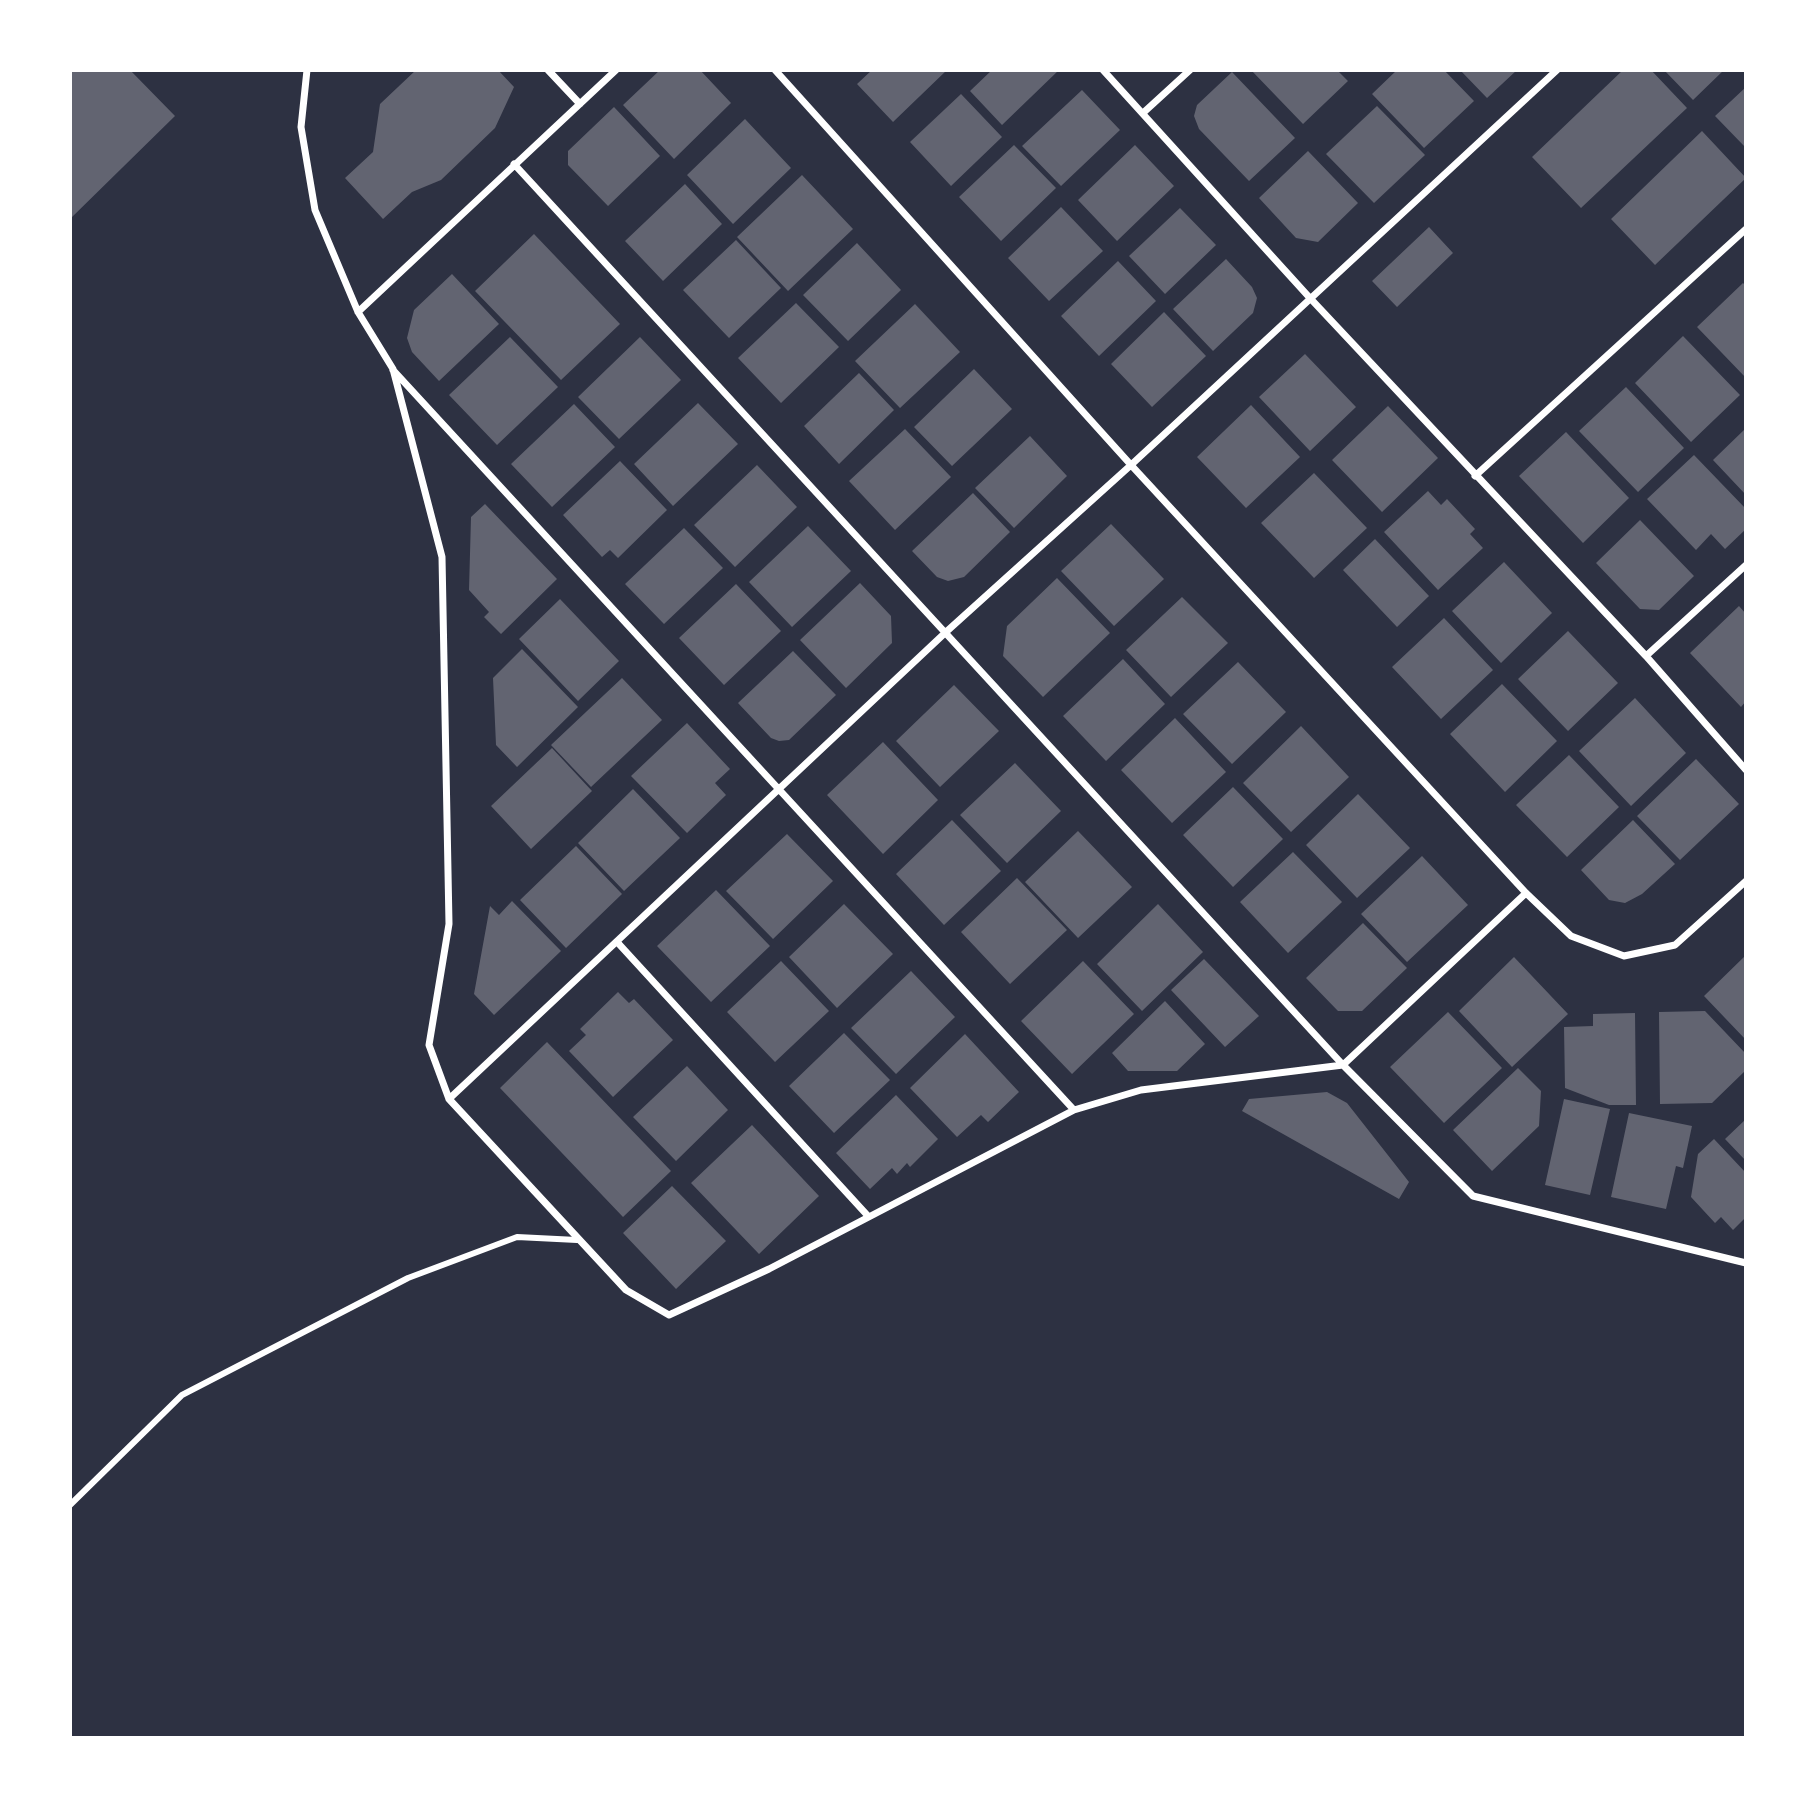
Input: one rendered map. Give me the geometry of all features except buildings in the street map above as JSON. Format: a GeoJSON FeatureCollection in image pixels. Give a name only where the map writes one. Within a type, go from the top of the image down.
{"type":"FeatureCollection","features":[{"type":"Feature","properties":{"kind":"street"},"geometry":{"type":"LineString","coordinates":[[306,70],[301,127],[315,210],[358,312],[393,369],[782,789],[1074,1110]]}},
{"type":"Feature","properties":{"kind":"street"},"geometry":{"type":"LineString","coordinates":[[548,70],[580,104]]}},
{"type":"Feature","properties":{"kind":"street"},"geometry":{"type":"LineString","coordinates":[[358,312],[616,70]]}},
{"type":"Feature","properties":{"kind":"street"},"geometry":{"type":"LineString","coordinates":[[775,70],[1131,465],[1526,893],[1571,936],[1624,956],[1675,945],[1746,881]]}},
{"type":"Feature","properties":{"kind":"street"},"geometry":{"type":"LineString","coordinates":[[1103,70],[1309,297],[1646,656],[1746,770]]}},
{"type":"Feature","properties":{"kind":"street"},"geometry":{"type":"LineString","coordinates":[[1143,113],[1190,70]]}},
{"type":"Feature","properties":{"kind":"street"},"geometry":{"type":"LineString","coordinates":[[449,1099],[782,789],[946,632],[1131,465],[1309,297],[1557,70]]}},
{"type":"Feature","properties":{"kind":"street"},"geometry":{"type":"LineString","coordinates":[[514,164],[1343,1065],[1473,1196],[1746,1263]]}},
{"type":"Feature","properties":{"kind":"street"},"geometry":{"type":"LineString","coordinates":[[1475,476],[1746,229]]}},
{"type":"Feature","properties":{"kind":"street"},"geometry":{"type":"LineString","coordinates":[[393,369],[442,558],[449,924],[429,1045],[449,1099],[626,1290],[669,1315],[769,1269],[1074,1110],[1141,1090],[1343,1065],[1526,893]]}},
{"type":"Feature","properties":{"kind":"street"},"geometry":{"type":"LineString","coordinates":[[1646,656],[1746,565]]}},
{"type":"Feature","properties":{"kind":"street"},"geometry":{"type":"LineString","coordinates":[[618,943],[868,1216]]}},
{"type":"Feature","properties":{"kind":"street"},"geometry":{"type":"LineString","coordinates":[[70,1505],[183,1395],[360,1302],[408,1278],[517,1237],[577,1240]]}}]}
